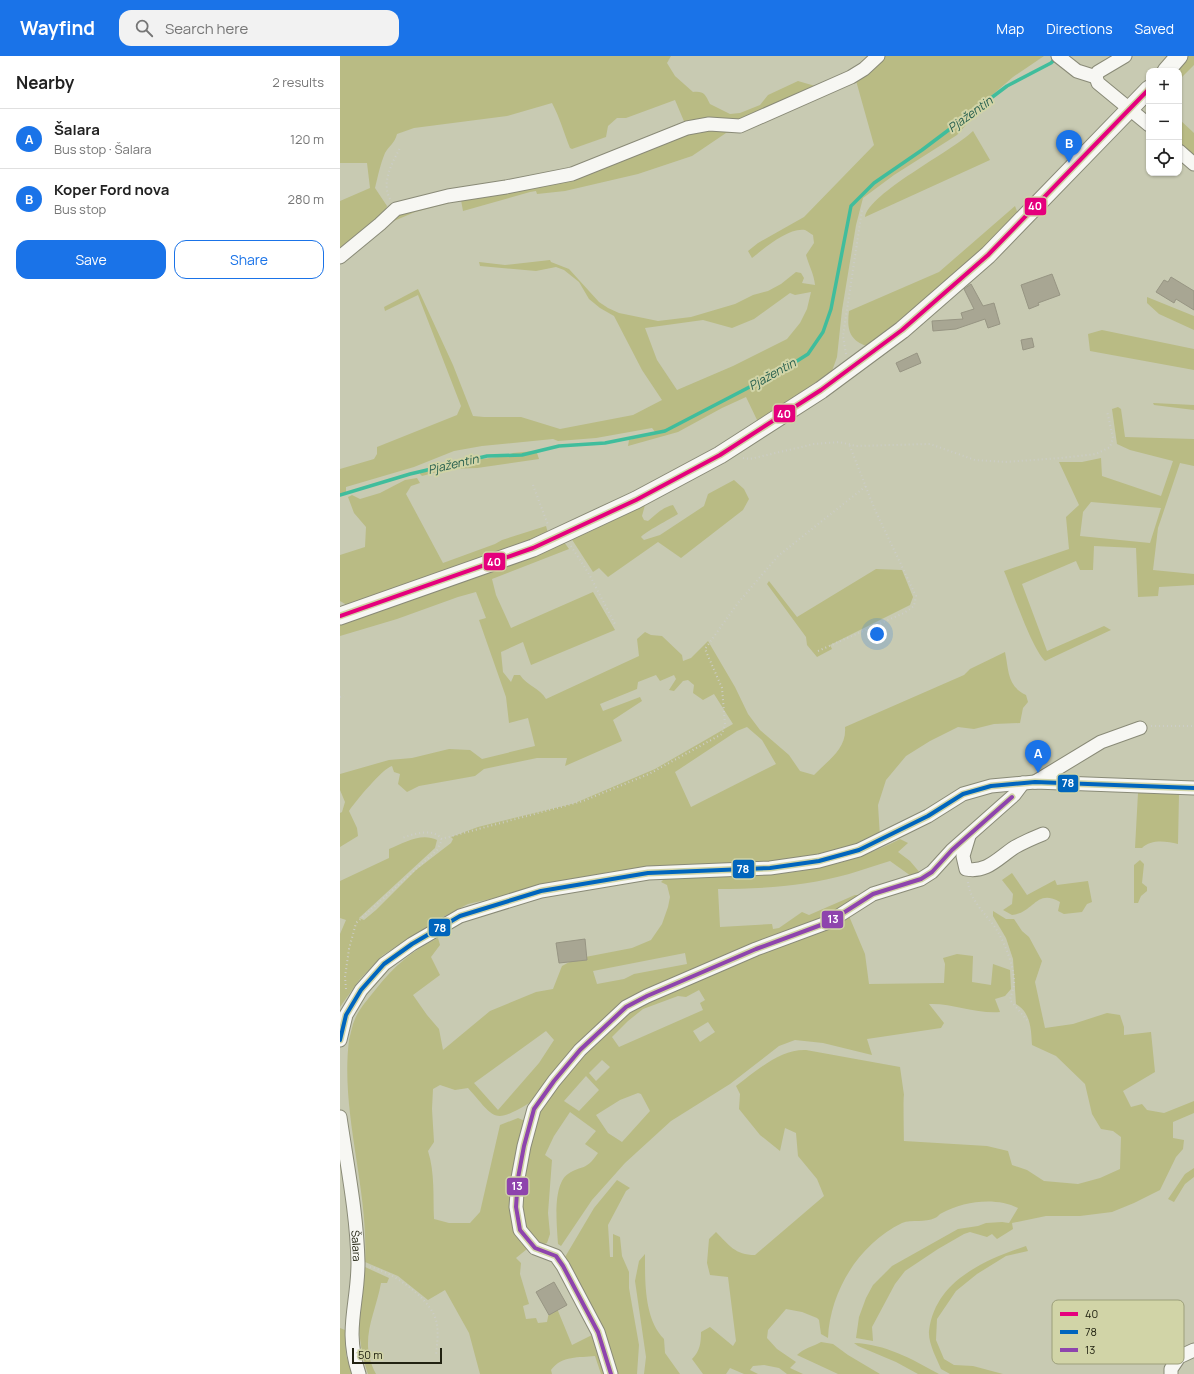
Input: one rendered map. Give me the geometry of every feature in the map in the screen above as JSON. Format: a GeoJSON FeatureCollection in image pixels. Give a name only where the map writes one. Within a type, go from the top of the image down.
{"type":"FeatureCollection","features":[{"type":"Feature","properties":{"kind":"main road"},"geometry":{"type":"LineString","coordinates":[[1169,68],[1179,56]]}},
{"type":"Feature","properties":{"kind":"main road"},"geometry":{"type":"LineString","coordinates":[[340,616],[558,537],[636,500],[720,455],[821,390],[902,330],[988,255],[1146,93]]}},
{"type":"Feature","properties":{"kind":"street"},"geometry":{"type":"LineString","coordinates":[[340,257],[396,209],[448,196],[506,187],[572,174],[687,128],[709,124],[740,126],[851,77],[864,69],[878,56]]}},
{"type":"Feature","properties":{"kind":"street"},"geometry":{"type":"LineString","coordinates":[[1125,56],[1098,72],[1096,77],[1098,83],[1146,122]]}},
{"type":"Feature","properties":{"kind":"street"},"geometry":{"type":"LineString","coordinates":[[1060,58],[1077,71],[1096,77]]}},
{"type":"Feature","properties":{"kind":"street"},"geometry":{"type":"LineString","coordinates":[[1182,154],[1194,164]]}},
{"type":"Feature","properties":{"kind":"street"},"geometry":{"type":"LineString","coordinates":[[611,1374],[598,1332],[563,1266],[556,1256],[535,1248],[520,1230],[516,1207],[518,1178],[524,1146],[534,1109],[554,1081],[580,1050],[626,1007],[648,996],[756,950],[829,922],[873,894],[921,880],[932,872],[952,850],[1029,782],[1101,742],[1140,728]]}},
{"type":"Feature","properties":{"kind":"street"},"geometry":{"type":"LineString","coordinates":[[340,1040],[348,1012],[361,990],[384,964],[412,944],[460,916],[541,891],[648,873],[770,868],[819,861],[859,850],[928,816],[963,794],[991,786],[1029,782],[1194,788]]}},
{"type":"Feature","properties":{"kind":"street"},"geometry":{"type":"LineString","coordinates":[[969,836],[963,856],[966,868],[974,871],[992,865],[1013,848],[1042,834]]}},
{"type":"Feature","properties":{"kind":"street","name":"Šalara"},"geometry":{"type":"LineString","coordinates":[[340,1117],[354,1212],[358,1264],[351,1321],[353,1356],[359,1374]]}},
{"type":"Feature","properties":{"kind":"street"},"geometry":{"type":"LineString","coordinates":[[1184,1355],[1194,1350]]}},
{"type":"Feature","properties":{"kind":"street"},"geometry":{"type":"LineString","coordinates":[[1172,1374],[1171,1369],[1174,1364]]}},
{"type":"Feature","properties":{"kind":"path"},"geometry":{"type":"LineString","coordinates":[[396,209],[387,193],[387,182],[392,164],[400,148]]}},
{"type":"Feature","properties":{"kind":"path"},"geometry":{"type":"LineString","coordinates":[[849,369],[843,336],[862,210]]}},
{"type":"Feature","properties":{"kind":"path"},"geometry":{"type":"LineString","coordinates":[[720,455],[750,459],[814,444],[839,442],[849,444],[930,444],[975,460],[1005,462],[1061,458],[1096,454],[1110,447],[1113,438],[1107,411]]}},
{"type":"Feature","properties":{"kind":"path"},"geometry":{"type":"LineString","coordinates":[[818,652],[904,613],[914,606],[916,596],[875,510],[849,444]]}},
{"type":"Feature","properties":{"kind":"path"},"geometry":{"type":"LineString","coordinates":[[533,485],[558,537],[589,574],[615,624]]}},
{"type":"Feature","properties":{"kind":"path"},"geometry":{"type":"LineString","coordinates":[[441,839],[583,801],[649,774],[722,734],[725,724],[722,688],[705,649],[738,603],[778,556],[866,486]]}},
{"type":"Feature","properties":{"kind":"path"},"geometry":{"type":"LineString","coordinates":[[340,697],[344,696]]}},
{"type":"Feature","properties":{"kind":"path"},"geometry":{"type":"LineString","coordinates":[[1140,728],[1163,725],[1194,726]]}},
{"type":"Feature","properties":{"kind":"path"},"geometry":{"type":"LineString","coordinates":[[402,838],[413,834],[434,833],[441,839]]}},
{"type":"Feature","properties":{"kind":"path"},"geometry":{"type":"LineString","coordinates":[[348,1012],[346,977],[349,949],[356,923],[436,850],[441,839]]}},
{"type":"Feature","properties":{"kind":"path"},"geometry":{"type":"LineString","coordinates":[[966,868],[968,888],[978,906],[998,932],[1010,961],[1014,985],[1010,1000],[1027,1020]]}},
{"type":"Feature","properties":{"kind":"path"},"geometry":{"type":"LineString","coordinates":[[358,1264],[377,1269],[404,1283],[427,1302],[435,1316],[438,1332],[436,1356]]}},
{"type":"Feature","properties":{"kind":"green space"},"geometry":{"type":"Polygon","coordinates":[[[340,56],[671,56],[667,63],[675,76],[693,92],[700,92],[704,94],[710,104],[730,114],[740,113],[760,105],[768,95],[798,81],[815,86],[741,124],[686,126],[675,100],[626,118],[617,118],[608,126],[606,137],[572,149],[570,148],[552,103],[507,116],[414,128],[397,134],[385,153],[380,166],[375,188],[387,206],[384,215],[340,254],[340,201],[370,188],[367,163],[340,163],[340,56]]]}},
{"type":"Feature","properties":{"kind":"green space"},"geometry":{"type":"Polygon","coordinates":[[[882,56],[1044,56],[1013,77],[990,97],[957,135],[894,175],[863,198],[856,225],[842,310],[837,357],[832,371],[758,422],[746,397],[722,408],[678,432],[628,446],[629,440],[656,433],[652,428],[596,438],[558,441],[553,439],[482,446],[454,451],[414,467],[346,487],[346,493],[340,494],[340,469],[374,459],[377,454],[377,447],[457,415],[461,406],[418,295],[385,311],[384,307],[418,289],[453,365],[473,416],[521,417],[560,429],[633,415],[662,400],[642,370],[614,316],[600,308],[589,299],[579,282],[564,270],[556,267],[536,271],[480,266],[479,262],[505,265],[550,260],[551,262],[569,269],[599,302],[608,308],[619,313],[658,321],[691,317],[735,304],[753,295],[768,291],[781,284],[796,272],[801,273],[804,278],[802,283],[815,285],[813,274],[806,255],[814,243],[813,235],[805,230],[799,230],[784,235],[769,244],[752,258],[748,251],[758,243],[804,217],[874,145],[855,77],[882,56]],[[811,292],[795,295],[790,293],[754,319],[732,328],[703,320],[645,328],[657,360],[677,390],[733,366],[787,339],[800,323],[807,309],[811,292]]]}},
{"type":"Feature","properties":{"kind":"green space"},"geometry":{"type":"Polygon","coordinates":[[[1187,56],[1194,56],[1194,65],[1182,77],[1182,68],[1176,68],[1187,56]]]}},
{"type":"Feature","properties":{"kind":"green space"},"geometry":{"type":"Polygon","coordinates":[[[1182,122],[1194,133],[1194,157],[1182,147],[1182,122]]]}},
{"type":"Feature","properties":{"kind":"green space"},"geometry":{"type":"Polygon","coordinates":[[[688,130],[741,130],[726,133],[692,156],[638,174],[565,191],[537,194],[536,191],[530,192],[463,211],[461,200],[415,212],[389,223],[405,210],[530,185],[688,130]]]}},
{"type":"Feature","properties":{"kind":"green space"},"geometry":{"type":"Polygon","coordinates":[[[973,131],[990,160],[865,217],[870,207],[880,196],[973,131]]]}},
{"type":"Feature","properties":{"kind":"green space"},"geometry":{"type":"Polygon","coordinates":[[[1015,206],[1018,214],[962,267],[906,316],[867,346],[852,337],[848,322],[849,311],[939,272],[1015,206]]]}},
{"type":"Feature","properties":{"kind":"green space"},"geometry":{"type":"Polygon","coordinates":[[[1147,297],[1194,316],[1194,330],[1159,314],[1147,303],[1147,297]]]}},
{"type":"Feature","properties":{"kind":"green space"},"geometry":{"type":"Polygon","coordinates":[[[1102,330],[1194,349],[1194,370],[1090,351],[1088,334],[1102,330]]]}},
{"type":"Feature","properties":{"kind":"green space"},"geometry":{"type":"Polygon","coordinates":[[[1153,403],[1194,405],[1194,410],[1154,405],[1153,403]]]}},
{"type":"Feature","properties":{"kind":"green space"},"geometry":{"type":"Polygon","coordinates":[[[1118,407],[1121,409],[1125,437],[1194,439],[1194,466],[1180,463],[1158,528],[1153,570],[1194,574],[1194,585],[1159,587],[1158,596],[1138,597],[1136,548],[1094,546],[1093,570],[1080,570],[1076,561],[1022,584],[1047,651],[1104,626],[1111,630],[1045,661],[1028,632],[1004,571],[1069,549],[1066,517],[1079,505],[1059,462],[1082,462],[1101,458],[1102,476],[1161,496],[1173,461],[1130,450],[1117,444],[1112,409],[1118,407]],[[1091,502],[1083,512],[1080,536],[1150,543],[1161,508],[1091,502]]]}},
{"type":"Feature","properties":{"kind":"green space"},"geometry":{"type":"Polygon","coordinates":[[[534,451],[537,453],[539,459],[477,468],[448,469],[422,476],[420,474],[420,471],[437,465],[534,451]]]}},
{"type":"Feature","properties":{"kind":"green space"},"geometry":{"type":"Polygon","coordinates":[[[417,478],[420,483],[411,486],[406,494],[443,563],[502,540],[546,526],[548,533],[490,556],[347,605],[340,601],[340,555],[365,547],[366,527],[354,513],[348,497],[352,495],[360,499],[380,493],[405,480],[417,478]]]}},
{"type":"Feature","properties":{"kind":"green space"},"geometry":{"type":"Polygon","coordinates":[[[734,480],[744,489],[749,499],[743,510],[681,558],[658,542],[608,577],[599,568],[593,572],[571,538],[587,533],[645,505],[642,516],[644,520],[648,521],[663,509],[673,505],[678,514],[641,537],[644,540],[660,535],[704,506],[708,494],[734,480]]]}},
{"type":"Feature","properties":{"kind":"green space"},"geometry":{"type":"Polygon","coordinates":[[[564,542],[569,549],[492,579],[496,595],[511,628],[593,592],[615,630],[531,665],[523,642],[501,652],[503,672],[511,682],[514,675],[520,675],[546,699],[639,656],[637,639],[645,632],[651,635],[662,636],[682,655],[683,661],[691,658],[708,641],[735,687],[748,714],[760,730],[789,755],[800,771],[814,775],[836,754],[840,748],[845,735],[845,727],[964,675],[970,669],[1005,652],[1008,672],[1012,682],[1015,687],[1026,695],[1028,702],[1023,708],[1020,723],[994,724],[974,729],[958,727],[930,741],[906,756],[886,780],[878,805],[880,837],[825,853],[768,863],[676,866],[609,872],[468,904],[439,919],[383,955],[360,979],[340,1007],[340,934],[346,920],[340,918],[340,881],[389,858],[389,849],[407,841],[425,837],[437,840],[435,848],[359,918],[364,920],[416,870],[451,843],[453,839],[451,837],[478,827],[575,803],[655,769],[733,724],[714,694],[703,700],[693,693],[694,685],[688,680],[683,681],[674,691],[669,690],[676,679],[674,675],[660,681],[656,675],[638,682],[637,689],[600,704],[603,711],[640,697],[642,701],[613,720],[622,741],[565,766],[567,758],[537,758],[484,769],[475,776],[419,786],[407,792],[398,784],[400,774],[394,772],[392,766],[388,768],[369,786],[349,811],[357,828],[358,836],[340,847],[340,813],[342,812],[345,802],[340,790],[340,774],[389,760],[412,758],[449,749],[470,750],[482,759],[535,746],[528,718],[509,723],[506,697],[479,620],[486,618],[476,592],[397,619],[340,636],[340,623],[564,542]],[[747,727],[737,731],[675,772],[691,807],[776,764],[762,740],[747,727]]]}},
{"type":"Feature","properties":{"kind":"green space"},"geometry":{"type":"Polygon","coordinates":[[[876,569],[902,570],[913,597],[910,605],[830,645],[832,649],[817,657],[807,645],[806,637],[767,584],[769,581],[797,617],[876,569]]]}},
{"type":"Feature","properties":{"kind":"green space"},"geometry":{"type":"Polygon","coordinates":[[[1138,793],[1179,794],[1178,844],[1169,842],[1154,842],[1142,848],[1135,848],[1138,793]]]}},
{"type":"Feature","properties":{"kind":"green space"},"geometry":{"type":"Polygon","coordinates":[[[900,839],[908,843],[898,852],[910,861],[921,874],[911,876],[890,861],[849,874],[801,884],[718,889],[720,927],[772,924],[773,929],[779,928],[802,912],[809,915],[855,895],[861,895],[849,904],[822,918],[643,994],[533,1101],[503,1116],[496,1116],[485,1107],[468,1088],[455,1090],[440,1085],[433,1089],[432,1109],[434,1142],[428,1151],[433,1176],[434,1219],[449,1223],[470,1223],[480,1212],[500,1125],[518,1118],[525,1121],[513,1175],[527,1249],[516,1258],[521,1263],[520,1274],[529,1304],[523,1306],[526,1319],[536,1318],[538,1323],[547,1322],[549,1312],[556,1306],[572,1345],[594,1334],[607,1374],[601,1374],[595,1356],[571,1358],[560,1362],[551,1370],[552,1374],[480,1374],[469,1333],[445,1290],[428,1300],[398,1276],[365,1262],[363,1206],[351,1123],[347,1068],[349,1040],[352,1026],[364,1004],[396,966],[420,948],[438,938],[440,945],[431,957],[440,975],[413,995],[439,1029],[443,1050],[490,1011],[536,992],[553,989],[562,966],[575,959],[632,948],[651,940],[662,924],[668,907],[670,897],[667,885],[661,882],[665,878],[756,876],[785,873],[813,869],[842,862],[900,839]],[[685,953],[593,971],[597,984],[624,979],[634,974],[687,964],[685,953]],[[546,1031],[474,1083],[498,1110],[539,1063],[554,1040],[546,1031]]]}},
{"type":"Feature","properties":{"kind":"green space"},"geometry":{"type":"Polygon","coordinates":[[[1140,860],[1144,864],[1142,883],[1147,887],[1147,891],[1141,896],[1138,903],[1134,903],[1134,865],[1140,860]]]}},
{"type":"Feature","properties":{"kind":"green space"},"geometry":{"type":"Polygon","coordinates":[[[1012,873],[1027,895],[1055,880],[1057,885],[1088,881],[1092,902],[1087,904],[1082,912],[1064,914],[1058,911],[1060,902],[1052,898],[1045,898],[1035,902],[1025,910],[1012,915],[1003,910],[1012,904],[1013,894],[1002,880],[1012,873]]]}},
{"type":"Feature","properties":{"kind":"green space"},"geometry":{"type":"Polygon","coordinates":[[[993,911],[1006,919],[1014,919],[1022,931],[1029,937],[1042,961],[1035,982],[1045,1028],[1073,1024],[1107,1013],[1120,1015],[1124,1027],[1124,1035],[1151,1032],[1155,1072],[1123,1091],[1131,1107],[1142,1104],[1147,1110],[1164,1113],[1194,1101],[1194,1113],[1173,1122],[1173,1138],[1184,1140],[1183,1149],[1176,1157],[1160,1190],[1112,1212],[1080,1216],[1046,1216],[1012,1223],[1013,1229],[997,1239],[992,1234],[987,1237],[970,1232],[964,1234],[905,1271],[895,1284],[872,1327],[873,1341],[856,1338],[859,1317],[866,1298],[873,1285],[892,1266],[958,1229],[978,1226],[986,1223],[1009,1223],[1018,1208],[1000,1202],[970,1203],[941,1213],[936,1218],[902,1223],[873,1243],[860,1256],[850,1271],[841,1286],[834,1303],[828,1338],[821,1334],[819,1320],[817,1318],[802,1312],[786,1309],[768,1330],[767,1338],[777,1349],[796,1362],[790,1368],[803,1374],[787,1374],[779,1368],[764,1365],[753,1366],[750,1370],[758,1374],[744,1374],[730,1368],[726,1374],[703,1374],[692,1359],[700,1347],[701,1332],[710,1327],[733,1346],[736,1341],[728,1277],[710,1275],[707,1263],[709,1239],[716,1232],[737,1251],[748,1255],[755,1255],[824,1196],[817,1179],[798,1156],[796,1133],[785,1128],[780,1151],[760,1135],[739,1109],[740,1094],[736,1086],[778,1057],[787,1053],[806,1050],[900,1067],[904,1095],[904,1141],[987,1146],[1008,1151],[1012,1165],[1027,1170],[1044,1181],[1078,1184],[1100,1178],[1120,1169],[1121,1137],[1113,1131],[1101,1129],[1092,1114],[1085,1084],[1056,1056],[1032,1045],[1029,1022],[1025,1012],[1016,1004],[1013,959],[1006,938],[993,916],[993,911]]]}},
{"type":"Feature","properties":{"kind":"green space"},"geometry":{"type":"Polygon","coordinates":[[[849,916],[865,954],[869,984],[944,983],[945,964],[943,958],[957,954],[973,956],[972,982],[991,985],[993,964],[1010,970],[1011,989],[1005,996],[995,999],[1000,1012],[929,1004],[944,1023],[941,1028],[867,1039],[872,1055],[823,1043],[795,1040],[779,1046],[730,1084],[671,1121],[625,1163],[592,1200],[561,1246],[558,1244],[557,1206],[563,1179],[573,1171],[590,1163],[598,1153],[585,1144],[596,1131],[570,1112],[554,1136],[545,1155],[552,1160],[548,1213],[550,1234],[547,1243],[542,1245],[532,1240],[524,1228],[519,1190],[541,1106],[575,1061],[635,1005],[849,916]],[[699,990],[686,997],[678,996],[643,1009],[612,1037],[619,1047],[703,1010],[700,1003],[705,1000],[699,990]],[[708,1022],[693,1031],[700,1042],[715,1032],[708,1022]],[[602,1060],[589,1073],[596,1081],[610,1067],[602,1060]],[[586,1076],[564,1101],[579,1111],[599,1090],[586,1076]],[[638,1093],[620,1100],[596,1115],[608,1133],[622,1142],[650,1111],[641,1094],[638,1093]]]}},
{"type":"Feature","properties":{"kind":"green space"},"geometry":{"type":"Polygon","coordinates":[[[1194,1168],[1194,1177],[1185,1184],[1174,1202],[1168,1199],[1185,1174],[1194,1168]]]}},
{"type":"Feature","properties":{"kind":"green space"},"geometry":{"type":"Polygon","coordinates":[[[617,1180],[630,1188],[626,1191],[608,1225],[610,1257],[613,1257],[613,1234],[620,1237],[622,1256],[629,1272],[629,1288],[639,1345],[637,1374],[617,1374],[565,1257],[594,1208],[617,1180]]]}},
{"type":"Feature","properties":{"kind":"green space"},"geometry":{"type":"Polygon","coordinates":[[[1026,1246],[1028,1251],[1006,1256],[977,1274],[956,1291],[937,1319],[936,1340],[944,1359],[954,1365],[973,1366],[1003,1374],[950,1374],[941,1369],[931,1346],[929,1331],[933,1314],[941,1299],[951,1286],[978,1266],[994,1258],[1026,1246]]]}},
{"type":"Feature","properties":{"kind":"green space"},"geometry":{"type":"Polygon","coordinates":[[[645,1254],[645,1276],[649,1310],[657,1331],[664,1339],[665,1353],[680,1374],[644,1374],[646,1357],[635,1281],[639,1261],[645,1254]]]}},
{"type":"Feature","properties":{"kind":"green space"},"geometry":{"type":"Polygon","coordinates":[[[365,1267],[389,1278],[387,1283],[381,1283],[368,1339],[368,1350],[376,1374],[368,1374],[361,1348],[359,1307],[365,1267]]]}},
{"type":"Feature","properties":{"kind":"green space"},"geometry":{"type":"Polygon","coordinates":[[[340,1328],[345,1330],[346,1355],[352,1374],[340,1374],[340,1328]]]}},
{"type":"Feature","properties":{"kind":"green space"},"geometry":{"type":"Polygon","coordinates":[[[821,1342],[833,1344],[848,1355],[880,1374],[838,1374],[797,1355],[805,1349],[821,1342]]]}},
{"type":"Feature","properties":{"kind":"green space"},"geometry":{"type":"Polygon","coordinates":[[[854,1343],[877,1346],[898,1353],[939,1374],[918,1374],[896,1362],[854,1343]]]}},
{"type":"Feature","properties":{"kind":"building"},"geometry":{"type":"Polygon","coordinates":[[[1052,274],[1060,295],[1038,303],[1039,305],[1029,309],[1021,285],[1052,274]]]}},
{"type":"Feature","properties":{"kind":"building"},"geometry":{"type":"Polygon","coordinates":[[[1171,277],[1194,291],[1194,310],[1176,299],[1174,303],[1156,292],[1164,280],[1168,282],[1171,277]]]}},
{"type":"Feature","properties":{"kind":"building"},"geometry":{"type":"Polygon","coordinates":[[[971,284],[983,306],[994,303],[1000,324],[988,328],[985,319],[956,329],[933,331],[932,321],[963,319],[961,313],[974,309],[964,289],[971,284]]]}},
{"type":"Feature","properties":{"kind":"building"},"geometry":{"type":"Polygon","coordinates":[[[1032,338],[1034,347],[1023,350],[1021,340],[1032,338]]]}},
{"type":"Feature","properties":{"kind":"building"},"geometry":{"type":"Polygon","coordinates":[[[917,353],[921,363],[900,372],[896,363],[917,353]]]}},
{"type":"Feature","properties":{"kind":"building"},"geometry":{"type":"Polygon","coordinates":[[[585,939],[587,960],[559,963],[556,943],[585,939]]]}},
{"type":"Feature","properties":{"kind":"building"},"geometry":{"type":"Polygon","coordinates":[[[554,1282],[567,1305],[549,1315],[536,1292],[554,1282]]]}},
{"type":"Feature","properties":{"kind":"waterway","name":"Pjažentin"},"geometry":{"type":"LineString","coordinates":[[340,495],[410,474],[487,456],[522,455],[559,446],[605,443],[665,431],[786,368],[808,354],[823,332],[831,309],[851,206],[874,183],[922,150],[1007,86],[1051,63],[1057,57]]}},
{"type":"Feature","properties":{"kind":"transit line","name":"40"},"geometry":{"type":"LineString","coordinates":[[340,616],[533,548],[636,500],[720,455],[821,390],[902,330],[988,255],[1146,92]]}},
{"type":"Feature","properties":{"kind":"transit line","name":"78"},"geometry":{"type":"LineString","coordinates":[[340,1040],[346,1015],[361,990],[384,964],[412,944],[460,916],[541,891],[648,873],[770,868],[819,861],[859,850],[928,816],[963,794],[991,786],[1035,782],[1194,788]]}},
{"type":"Feature","properties":{"kind":"transit line","name":"13"},"geometry":{"type":"LineString","coordinates":[[611,1374],[598,1332],[563,1266],[556,1256],[535,1248],[520,1230],[516,1207],[518,1178],[524,1146],[534,1109],[554,1081],[580,1050],[626,1007],[647,996],[756,949],[829,922],[873,894],[921,879],[932,872],[952,850],[1012,797]]}},
{"type":"Feature","properties":{"kind":"place","name":"Koper Ford nova"},"geometry":{"type":"Point","coordinates":[1069,163]}},
{"type":"Feature","properties":{"kind":"place","name":"Šalara"},"geometry":{"type":"Point","coordinates":[1038,773]}}]}
